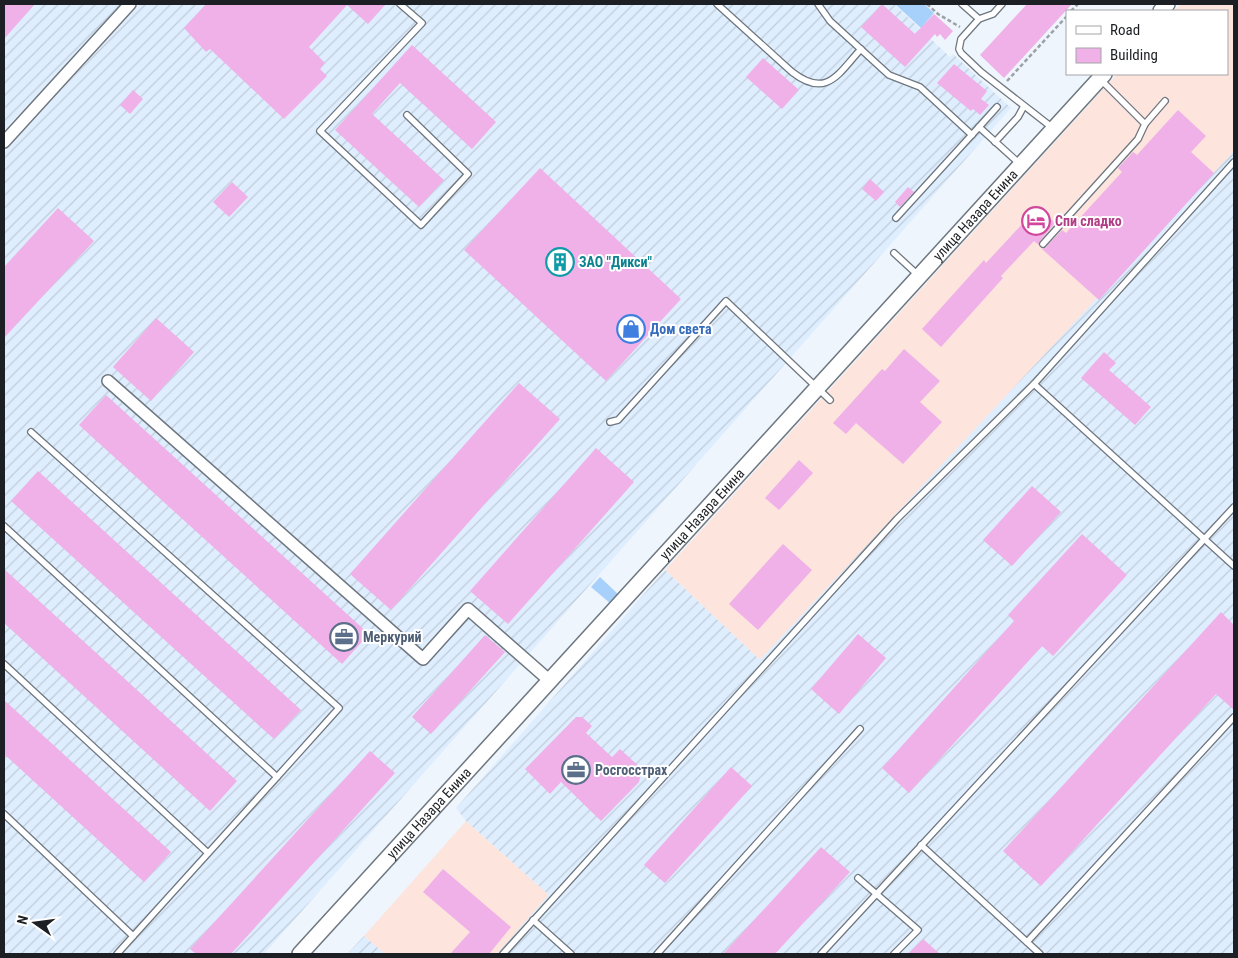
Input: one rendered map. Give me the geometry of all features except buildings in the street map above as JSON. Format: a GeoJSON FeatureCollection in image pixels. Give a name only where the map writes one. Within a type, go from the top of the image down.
{"type":"FeatureCollection","features":[{"type":"Feature","properties":{"kind":"main road","name":"улица Назара Енина"},"geometry":{"type":"LineString","coordinates":[[300,954],[1102,76]]}},
{"type":"Feature","properties":{"kind":"street"},"geometry":{"type":"LineString","coordinates":[[4,142],[130,4]]}},
{"type":"Feature","properties":{"kind":"street"},"geometry":{"type":"LineString","coordinates":[[108,381],[422,659],[468,609],[550,681]]}},
{"type":"Feature","properties":{"kind":"lane"},"geometry":{"type":"LineString","coordinates":[[400,4],[422,23],[320,130],[421,225],[468,174],[407,115]]}},
{"type":"Feature","properties":{"kind":"lane"},"geometry":{"type":"LineString","coordinates":[[717,4],[792,72],[818,84],[824,84],[833,79],[861,49]]}},
{"type":"Feature","properties":{"kind":"lane"},"geometry":{"type":"LineString","coordinates":[[818,4],[830,21],[889,75],[920,87],[972,135]]}},
{"type":"Feature","properties":{"kind":"lane"},"geometry":{"type":"LineString","coordinates":[[962,4],[979,19]]}},
{"type":"Feature","properties":{"kind":"lane"},"geometry":{"type":"LineString","coordinates":[[1002,4],[993,14],[979,19],[961,38],[959,49],[968,60],[1001,88],[1054,129]]}},
{"type":"Feature","properties":{"kind":"lane"},"geometry":{"type":"LineString","coordinates":[[1102,76],[1145,124]]}},
{"type":"Feature","properties":{"kind":"lane"},"geometry":{"type":"LineString","coordinates":[[1043,244],[1138,139],[1145,124],[1164,101]]}},
{"type":"Feature","properties":{"kind":"lane"},"geometry":{"type":"LineString","coordinates":[[995,142],[1018,117],[1024,106]]}},
{"type":"Feature","properties":{"kind":"lane"},"geometry":{"type":"LineString","coordinates":[[896,218],[997,107]]}},
{"type":"Feature","properties":{"kind":"lane"},"geometry":{"type":"LineString","coordinates":[[979,127],[1020,165]]}},
{"type":"Feature","properties":{"kind":"lane"},"geometry":{"type":"LineString","coordinates":[[503,954],[897,519],[1034,384],[1234,162]]}},
{"type":"Feature","properties":{"kind":"lane"},"geometry":{"type":"LineString","coordinates":[[894,253],[919,276]]}},
{"type":"Feature","properties":{"kind":"lane"},"geometry":{"type":"LineString","coordinates":[[610,422],[618,420],[726,301],[830,400]]}},
{"type":"Feature","properties":{"kind":"lane"},"geometry":{"type":"LineString","coordinates":[[1034,384],[1234,566]]}},
{"type":"Feature","properties":{"kind":"lane"},"geometry":{"type":"LineString","coordinates":[[31,432],[339,708],[116,954]]}},
{"type":"Feature","properties":{"kind":"lane"},"geometry":{"type":"LineString","coordinates":[[821,954],[1234,507]]}},
{"type":"Feature","properties":{"kind":"lane"},"geometry":{"type":"LineString","coordinates":[[4,526],[277,777]]}},
{"type":"Feature","properties":{"kind":"lane"},"geometry":{"type":"LineString","coordinates":[[4,664],[208,853]]}},
{"type":"Feature","properties":{"kind":"lane"},"geometry":{"type":"LineString","coordinates":[[1027,942],[1234,717]]}},
{"type":"Feature","properties":{"kind":"lane"},"geometry":{"type":"LineString","coordinates":[[657,954],[860,729]]}},
{"type":"Feature","properties":{"kind":"lane"},"geometry":{"type":"LineString","coordinates":[[4,814],[133,936]]}},
{"type":"Feature","properties":{"kind":"lane"},"geometry":{"type":"LineString","coordinates":[[921,845],[1040,954]]}},
{"type":"Feature","properties":{"kind":"lane"},"geometry":{"type":"LineString","coordinates":[[858,878],[918,930],[894,954]]}},
{"type":"Feature","properties":{"kind":"lane"},"geometry":{"type":"LineString","coordinates":[[534,920],[571,954]]}},
{"type":"Feature","properties":{"kind":"path"},"geometry":{"type":"LineString","coordinates":[[927,4],[938,14],[960,27]]}},
{"type":"Feature","properties":{"kind":"path"},"geometry":{"type":"LineString","coordinates":[[1001,88],[1066,17]]}},
{"type":"Feature","properties":{"kind":"shaded area"},"geometry":{"type":"Polygon","coordinates":[[[4,4],[123,4],[4,130],[4,4]]]}},
{"type":"Feature","properties":{"kind":"shaded area"},"geometry":{"type":"Polygon","coordinates":[[[140,4],[894,4],[950,57],[953,54],[1011,108],[264,954],[4,954],[4,153],[140,4]]]}},
{"type":"Feature","properties":{"kind":"shaded area"},"geometry":{"type":"Polygon","coordinates":[[[895,4],[924,4],[934,13],[921,28],[895,4]]]}},
{"type":"Feature","properties":{"kind":"shaded area"},"geometry":{"type":"Polygon","coordinates":[[[1181,4],[1234,4],[1234,154],[760,660],[665,570],[1116,75],[1228,75],[1228,10],[1175,10],[1181,4]]]}},
{"type":"Feature","properties":{"kind":"shaded area"},"geometry":{"type":"Polygon","coordinates":[[[1234,151],[1234,954],[497,954],[549,895],[466,821],[456,808],[665,570],[760,660],[1234,151]]]}},
{"type":"Feature","properties":{"kind":"shaded area"},"geometry":{"type":"Polygon","coordinates":[[[600,577],[619,595],[611,604],[591,587],[600,577]]]}},
{"type":"Feature","properties":{"kind":"shaded area"},"geometry":{"type":"Polygon","coordinates":[[[466,821],[549,895],[497,954],[385,954],[364,936],[466,821]]]}},
{"type":"Feature","properties":{"kind":"shaded area"},"geometry":{"type":"Polygon","coordinates":[[[364,936],[385,954],[347,954],[364,936]]]}},
{"type":"Feature","properties":{"kind":"place","name":"Спи сладко"},"geometry":{"type":"Point","coordinates":[1036,221]}},
{"type":"Feature","properties":{"kind":"place","name":"ЗАО \"Дикси\""},"geometry":{"type":"Point","coordinates":[560,262]}},
{"type":"Feature","properties":{"kind":"place","name":"Дом света"},"geometry":{"type":"Point","coordinates":[631,329]}},
{"type":"Feature","properties":{"kind":"place","name":"Меркурий"},"geometry":{"type":"Point","coordinates":[344,637]}},
{"type":"Feature","properties":{"kind":"place","name":"Росгосстрах"},"geometry":{"type":"Point","coordinates":[576,770]}}]}
